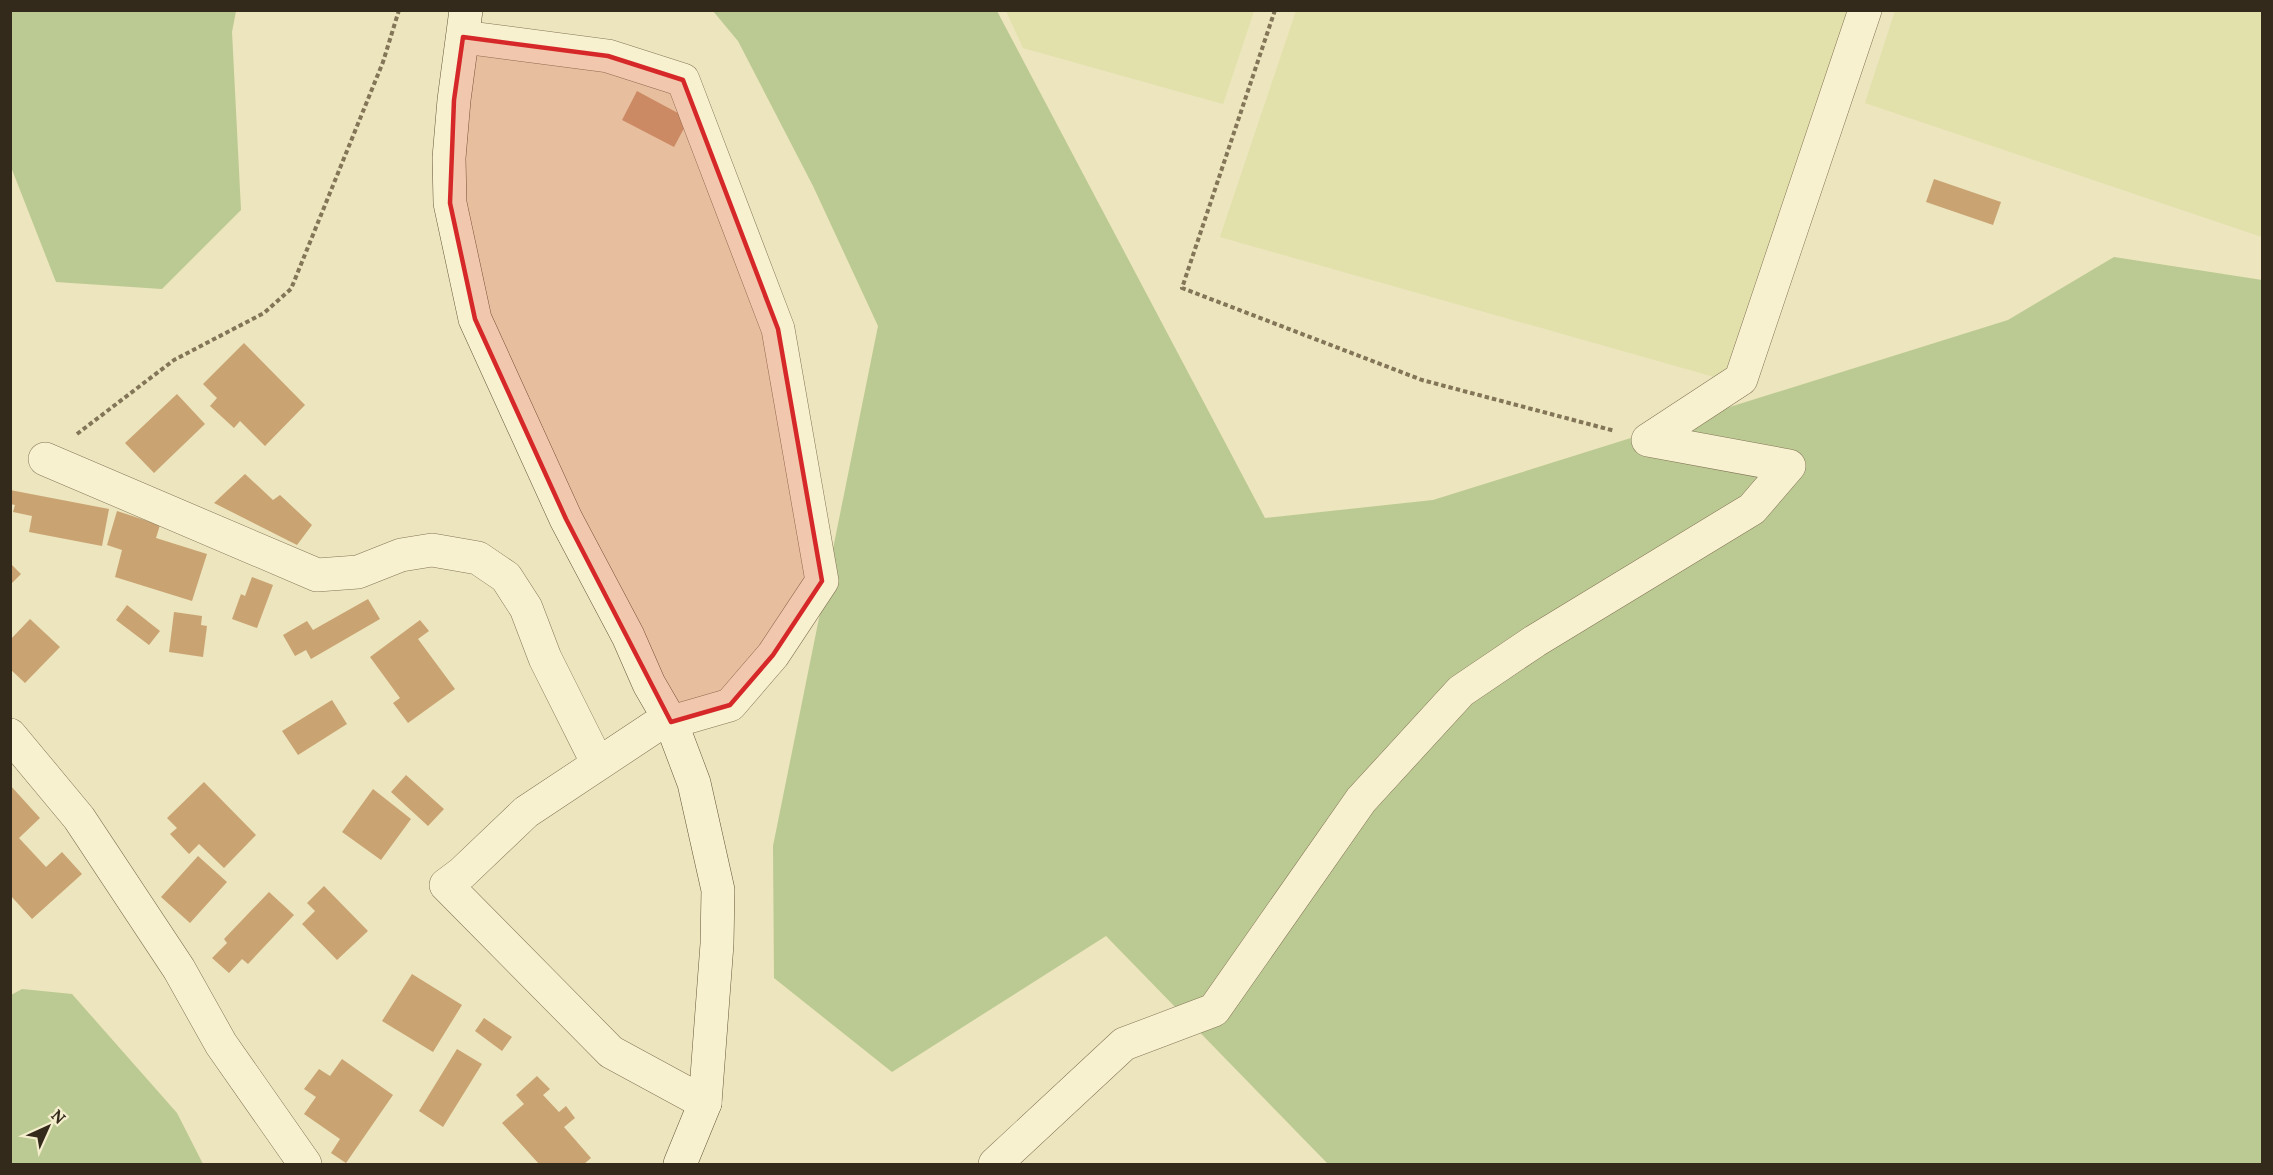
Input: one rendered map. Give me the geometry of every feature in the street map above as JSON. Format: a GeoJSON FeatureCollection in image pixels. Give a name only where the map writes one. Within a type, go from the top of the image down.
{"type":"FeatureCollection","features":[{"type":"Feature","properties":{"kind":"street"},"geometry":{"type":"LineString","coordinates":[[1648,440],[1741,379],[1865,10]]}},
{"type":"Feature","properties":{"kind":"street"},"geometry":{"type":"LineString","coordinates":[[680,1164],[705,1103],[717,944],[718,890],[694,783],[671,722],[649,684],[628,636],[566,519],[475,319],[450,203],[449,158],[454,92],[465,24],[608,56],[683,80],[778,330],[822,581],[773,655],[730,705],[671,722],[654,727],[526,812],[462,873],[446,885],[611,1052],[705,1103]]}},
{"type":"Feature","properties":{"kind":"street"},"geometry":{"type":"LineString","coordinates":[[995,1164],[1124,1044],[1214,1010],[1360,800],[1461,690],[1535,641],[1752,509],[1789,466],[1648,440]]}},
{"type":"Feature","properties":{"kind":"street"},"geometry":{"type":"LineString","coordinates":[[45,459],[317,575],[358,572],[401,555],[432,550],[478,558],[506,578],[526,608],[545,658],[598,764]]}},
{"type":"Feature","properties":{"kind":"street"},"geometry":{"type":"LineString","coordinates":[[10,735],[79,818],[179,969],[221,1044],[305,1164]]}},
{"type":"Feature","properties":{"kind":"path"},"geometry":{"type":"LineString","coordinates":[[45,459],[174,360],[264,313],[291,289],[384,62],[399,10]]}},
{"type":"Feature","properties":{"kind":"path"},"geometry":{"type":"LineString","coordinates":[[1275,10],[1182,288],[1422,380],[1648,440]]}},
{"type":"Feature","properties":{"kind":"highlighted area"},"geometry":{"type":"Polygon","coordinates":[[[463,37],[608,56],[683,80],[778,329],[822,581],[773,655],[730,705],[671,722],[566,519],[475,319],[450,203],[454,100],[463,37]]]}},
{"type":"Feature","properties":{"kind":"shaded area"},"geometry":{"type":"Polygon","coordinates":[[[1006,11],[1254,11],[1223,104],[1023,48],[1006,11]]]}},
{"type":"Feature","properties":{"kind":"shaded area"},"geometry":{"type":"Polygon","coordinates":[[[1296,11],[1848,11],[1732,363],[1718,378],[1220,237],[1296,11]]]}},
{"type":"Feature","properties":{"kind":"shaded area"},"geometry":{"type":"Polygon","coordinates":[[[1895,11],[2262,11],[2262,237],[1865,103],[1895,11]]]}},
{"type":"Feature","properties":{"kind":"green space"},"geometry":{"type":"Polygon","coordinates":[[[11,10],[236,11],[232,32],[241,210],[162,289],[56,282],[11,167],[11,10]]]}},
{"type":"Feature","properties":{"kind":"green space"},"geometry":{"type":"Polygon","coordinates":[[[713,11],[997,11],[1265,518],[1433,500],[2008,320],[2114,257],[2262,280],[2262,1164],[1328,1164],[1106,936],[892,1072],[774,978],[773,846],[878,326],[813,186],[738,41],[713,11]]]}},
{"type":"Feature","properties":{"kind":"green space"},"geometry":{"type":"Polygon","coordinates":[[[22,989],[72,994],[177,1113],[203,1164],[11,1164],[11,995],[22,989]]]}},
{"type":"Feature","properties":{"kind":"building"},"geometry":{"type":"Polygon","coordinates":[[[637,91],[689,119],[674,147],[622,120],[637,91]]]}},
{"type":"Feature","properties":{"kind":"building"},"geometry":{"type":"Polygon","coordinates":[[[1934,179],[2001,202],[1993,225],[1926,202],[1934,179]]]}},
{"type":"Feature","properties":{"kind":"building"},"geometry":{"type":"Polygon","coordinates":[[[244,343],[305,405],[265,446],[240,421],[234,428],[210,406],[217,398],[203,384],[244,343]]]}},
{"type":"Feature","properties":{"kind":"building"},"geometry":{"type":"Polygon","coordinates":[[[177,394],[205,424],[154,473],[125,443],[177,394]]]}},
{"type":"Feature","properties":{"kind":"building"},"geometry":{"type":"Polygon","coordinates":[[[245,474],[273,500],[280,495],[312,525],[297,545],[214,503],[245,474]]]}},
{"type":"Feature","properties":{"kind":"building"},"geometry":{"type":"Polygon","coordinates":[[[10,490],[109,509],[102,546],[29,532],[32,516],[13,512],[15,505],[10,504],[10,490]]]}},
{"type":"Feature","properties":{"kind":"building"},"geometry":{"type":"Polygon","coordinates":[[[117,511],[160,525],[156,538],[207,554],[192,601],[115,577],[122,550],[107,545],[117,511]]]}},
{"type":"Feature","properties":{"kind":"building"},"geometry":{"type":"Polygon","coordinates":[[[10,563],[21,574],[10,585],[10,563]]]}},
{"type":"Feature","properties":{"kind":"building"},"geometry":{"type":"Polygon","coordinates":[[[252,577],[273,585],[257,628],[232,619],[241,594],[245,596],[252,577]]]}},
{"type":"Feature","properties":{"kind":"building"},"geometry":{"type":"Polygon","coordinates":[[[368,599],[380,619],[311,659],[306,650],[295,656],[283,635],[307,621],[313,630],[368,599]]]}},
{"type":"Feature","properties":{"kind":"building"},"geometry":{"type":"Polygon","coordinates":[[[127,605],[160,631],[149,645],[116,620],[127,605]]]}},
{"type":"Feature","properties":{"kind":"building"},"geometry":{"type":"Polygon","coordinates":[[[174,612],[202,616],[201,625],[207,626],[203,657],[169,652],[174,612]]]}},
{"type":"Feature","properties":{"kind":"building"},"geometry":{"type":"Polygon","coordinates":[[[30,619],[60,647],[25,683],[10,669],[10,640],[30,619]]]}},
{"type":"Feature","properties":{"kind":"building"},"geometry":{"type":"Polygon","coordinates":[[[420,620],[429,631],[418,639],[455,689],[408,723],[393,703],[400,698],[370,657],[420,620]]]}},
{"type":"Feature","properties":{"kind":"building"},"geometry":{"type":"Polygon","coordinates":[[[332,700],[347,724],[298,755],[282,731],[332,700]]]}},
{"type":"Feature","properties":{"kind":"building"},"geometry":{"type":"Polygon","coordinates":[[[406,775],[444,809],[428,826],[391,792],[406,775]]]}},
{"type":"Feature","properties":{"kind":"building"},"geometry":{"type":"Polygon","coordinates":[[[204,782],[256,835],[224,868],[199,844],[189,854],[170,834],[177,828],[167,818],[204,782]]]}},
{"type":"Feature","properties":{"kind":"building"},"geometry":{"type":"Polygon","coordinates":[[[10,785],[40,818],[19,838],[46,867],[62,852],[82,874],[32,919],[10,895],[10,785]]]}},
{"type":"Feature","properties":{"kind":"building"},"geometry":{"type":"Polygon","coordinates":[[[373,789],[411,819],[381,860],[342,832],[373,789]]]}},
{"type":"Feature","properties":{"kind":"building"},"geometry":{"type":"Polygon","coordinates":[[[198,856],[227,882],[190,923],[161,897],[198,856]]]}},
{"type":"Feature","properties":{"kind":"building"},"geometry":{"type":"Polygon","coordinates":[[[324,886],[368,931],[337,960],[302,924],[315,911],[307,903],[324,886]]]}},
{"type":"Feature","properties":{"kind":"building"},"geometry":{"type":"Polygon","coordinates":[[[269,892],[294,915],[248,964],[242,959],[229,973],[212,958],[227,943],[224,939],[269,892]]]}},
{"type":"Feature","properties":{"kind":"building"},"geometry":{"type":"Polygon","coordinates":[[[412,974],[462,1005],[433,1052],[382,1021],[412,974]]]}},
{"type":"Feature","properties":{"kind":"building"},"geometry":{"type":"Polygon","coordinates":[[[484,1018],[512,1037],[502,1051],[475,1031],[484,1018]]]}},
{"type":"Feature","properties":{"kind":"building"},"geometry":{"type":"Polygon","coordinates":[[[457,1049],[482,1064],[443,1127],[419,1111],[457,1049]]]}},
{"type":"Feature","properties":{"kind":"building"},"geometry":{"type":"Polygon","coordinates":[[[342,1059],[393,1095],[346,1163],[331,1153],[340,1139],[304,1114],[316,1097],[304,1089],[319,1069],[330,1076],[342,1059]]]}},
{"type":"Feature","properties":{"kind":"building"},"geometry":{"type":"Polygon","coordinates":[[[537,1076],[550,1089],[543,1095],[559,1112],[566,1106],[575,1118],[564,1127],[591,1158],[584,1164],[539,1164],[502,1123],[524,1104],[516,1095],[537,1076]]]}}]}
